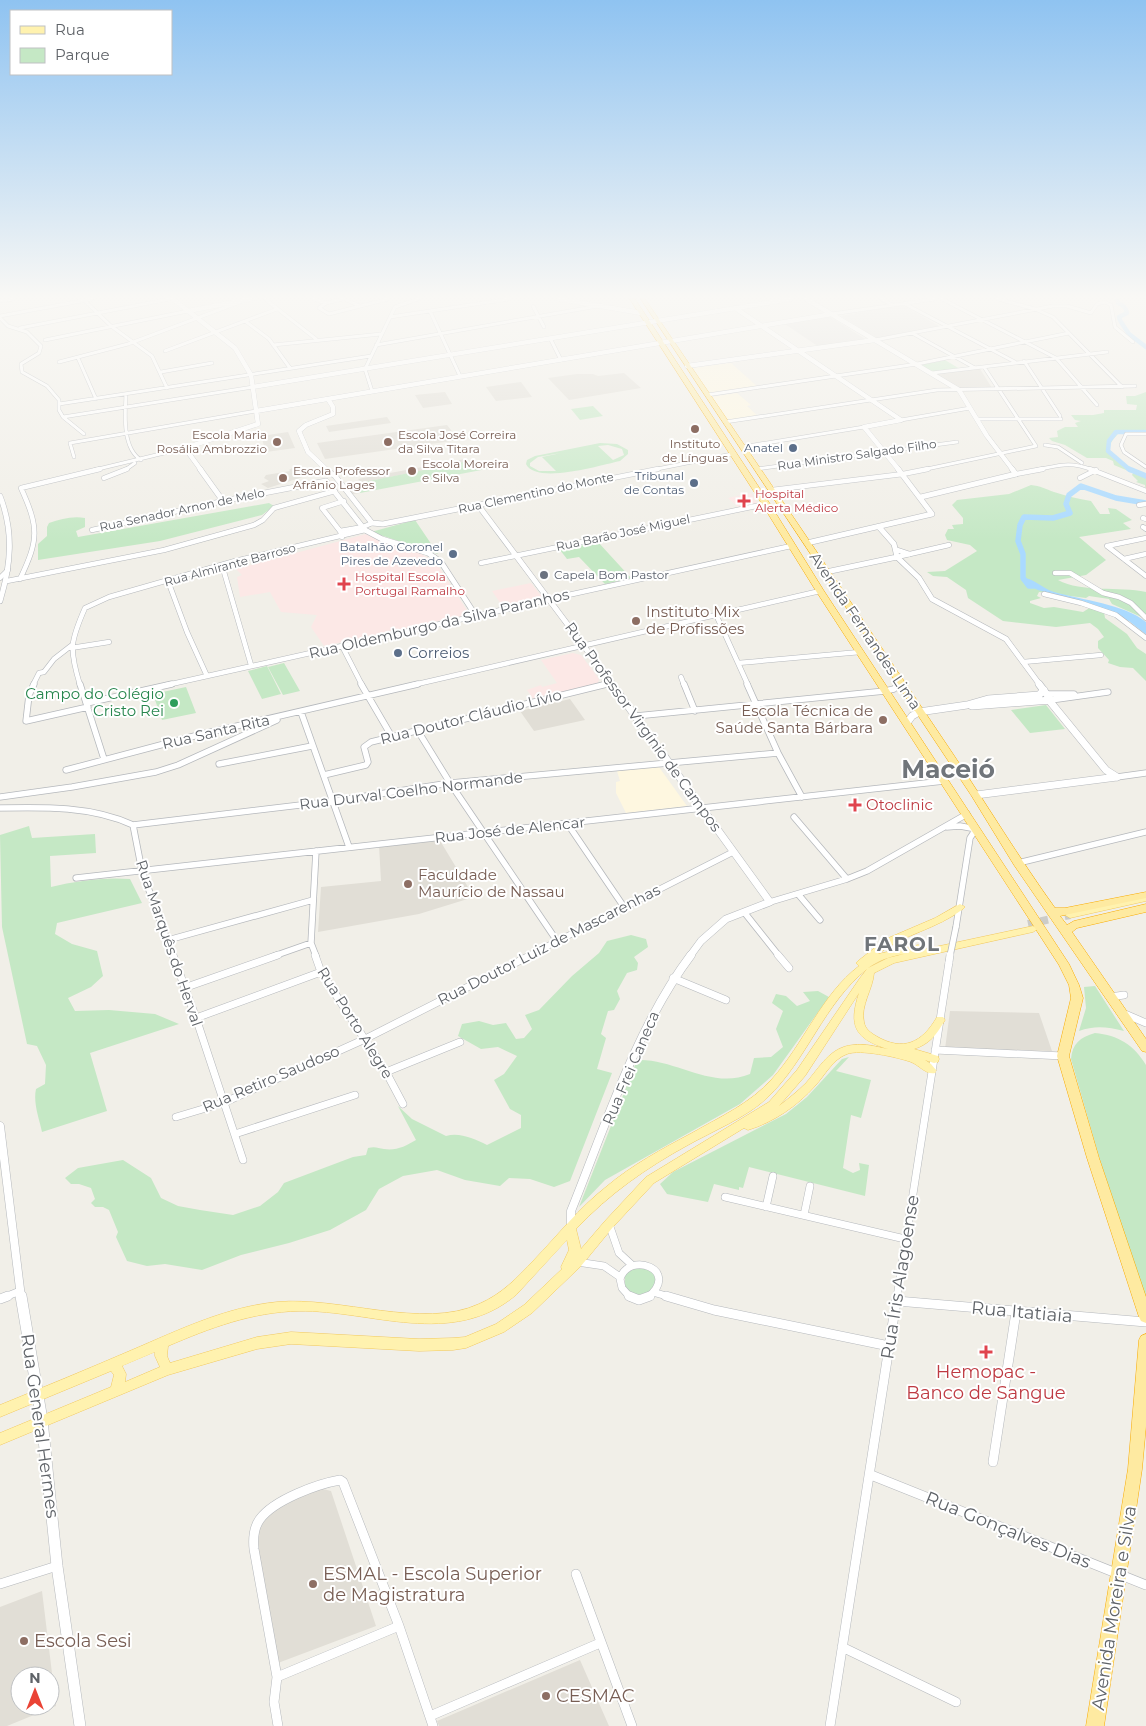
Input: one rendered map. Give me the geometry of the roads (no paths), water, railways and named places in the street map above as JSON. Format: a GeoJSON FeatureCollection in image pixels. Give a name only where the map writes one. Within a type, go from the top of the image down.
{"type":"FeatureCollection","features":[{"type":"Feature","properties":{"kind":"highway","name":"Avenida Fernandes Lima"},"geometry":{"type":"LineString","coordinates":[[684,380],[766,504],[820,592],[1064,964],[1074,985],[1077,998],[1063,1056]]}},
{"type":"Feature","properties":{"kind":"highway","name":"Avenida Fernandes Lima"},"geometry":{"type":"LineString","coordinates":[[697,380],[976,795],[1018,863],[1146,1048]]}},
{"type":"Feature","properties":{"kind":"highway"},"geometry":{"type":"LineString","coordinates":[[1052,912],[1065,912],[1146,896]]}},
{"type":"Feature","properties":{"kind":"highway"},"geometry":{"type":"LineString","coordinates":[[1065,932],[1074,925],[1146,908]]}},
{"type":"Feature","properties":{"kind":"highway"},"geometry":{"type":"LineString","coordinates":[[1063,1056],[1093,1158],[1146,1317]]}},
{"type":"Feature","properties":{"kind":"highway","name":"Avenida Moreira e Silva"},"geometry":{"type":"LineString","coordinates":[[1095,1726],[1140,1468],[1146,1340]]}},
{"type":"Feature","properties":{"kind":"main road"},"geometry":{"type":"LineString","coordinates":[[1146,896],[1072,917],[1146,904]]}},
{"type":"Feature","properties":{"kind":"main road"},"geometry":{"type":"LineString","coordinates":[[0,1411],[236,1314],[255,1310],[304,1306],[354,1309],[437,1318],[471,1312],[489,1306],[517,1286],[600,1198],[636,1170],[762,1096],[782,1074],[860,964],[882,945],[899,936],[942,920],[960,907]]}},
{"type":"Feature","properties":{"kind":"main road"},"geometry":{"type":"LineString","coordinates":[[942,920],[951,921],[956,927]]}},
{"type":"Feature","properties":{"kind":"main road"},"geometry":{"type":"LineString","coordinates":[[0,1439],[42,1420],[167,1370],[273,1339],[316,1338],[419,1345],[466,1342],[512,1321],[528,1309],[577,1262],[650,1180],[773,1105],[801,1073],[871,971],[884,963],[907,956],[1030,926],[889,954],[868,963],[844,986]]}},
{"type":"Feature","properties":{"kind":"main road"},"geometry":{"type":"LineString","coordinates":[[871,971],[858,1016],[860,1028],[871,1039],[900,1048],[934,1054]]}},
{"type":"Feature","properties":{"kind":"main road"},"geometry":{"type":"LineString","coordinates":[[900,1048],[924,1043],[932,1035],[940,1020]]}},
{"type":"Feature","properties":{"kind":"main road"},"geometry":{"type":"LineString","coordinates":[[729,1133],[755,1124],[786,1107],[810,1086],[834,1057],[842,1051],[861,1048],[876,1050],[910,1058],[931,1070]]}},
{"type":"Feature","properties":{"kind":"main road"},"geometry":{"type":"LineString","coordinates":[[550,1288],[574,1255],[575,1250],[571,1230]]}},
{"type":"Feature","properties":{"kind":"main road"},"geometry":{"type":"LineString","coordinates":[[162,1343],[161,1356],[167,1370]]}},
{"type":"Feature","properties":{"kind":"main road"},"geometry":{"type":"LineString","coordinates":[[114,1364],[120,1374],[117,1390]]}},
{"type":"Feature","properties":{"kind":"street"},"geometry":{"type":"LineString","coordinates":[[35,380],[45,383],[59,400],[59,410],[63,417],[84,434]]}},
{"type":"Feature","properties":{"kind":"street"},"geometry":{"type":"LineString","coordinates":[[87,380],[96,400]]}},
{"type":"Feature","properties":{"kind":"street"},"geometry":{"type":"LineString","coordinates":[[164,380],[167,388]]}},
{"type":"Feature","properties":{"kind":"street"},"geometry":{"type":"LineString","coordinates":[[59,404],[96,400],[222,380]]}},
{"type":"Feature","properties":{"kind":"street"},"geometry":{"type":"LineString","coordinates":[[20,579],[35,546],[36,533],[35,518],[21,488],[138,461],[256,426],[259,422],[252,380]]}},
{"type":"Feature","properties":{"kind":"street"},"geometry":{"type":"LineString","coordinates":[[63,417],[296,380]]}},
{"type":"Feature","properties":{"kind":"street"},"geometry":{"type":"LineString","coordinates":[[368,380],[372,392]]}},
{"type":"Feature","properties":{"kind":"street"},"geometry":{"type":"LineString","coordinates":[[74,457],[70,443],[440,380]]}},
{"type":"Feature","properties":{"kind":"street"},"geometry":{"type":"LineString","coordinates":[[707,395],[825,380]]}},
{"type":"Feature","properties":{"kind":"street"},"geometry":{"type":"LineString","coordinates":[[839,380],[901,420]]}},
{"type":"Feature","properties":{"kind":"street"},"geometry":{"type":"LineString","coordinates":[[942,380],[958,390],[999,454],[1016,474]]}},
{"type":"Feature","properties":{"kind":"street"},"geometry":{"type":"LineString","coordinates":[[772,490],[903,474],[1036,445],[993,380]]}},
{"type":"Feature","properties":{"kind":"street"},"geometry":{"type":"LineString","coordinates":[[978,419],[1060,417],[1036,380]]}},
{"type":"Feature","properties":{"kind":"street"},"geometry":{"type":"LineString","coordinates":[[1075,380],[1097,405]]}},
{"type":"Feature","properties":{"kind":"street"},"geometry":{"type":"LineString","coordinates":[[1115,380],[1122,387]]}},
{"type":"Feature","properties":{"kind":"street"},"geometry":{"type":"LineString","coordinates":[[726,422],[936,390],[1135,386]]}},
{"type":"Feature","properties":{"kind":"street"},"geometry":{"type":"LineString","coordinates":[[126,394],[125,408],[131,452],[138,461]]}},
{"type":"Feature","properties":{"kind":"street"},"geometry":{"type":"LineString","coordinates":[[328,399],[333,407],[333,414],[302,426],[299,431],[300,436],[308,452],[320,466],[334,476],[366,519],[372,523]]}},
{"type":"Feature","properties":{"kind":"street"},"geometry":{"type":"LineString","coordinates":[[742,447],[970,408]]}},
{"type":"Feature","properties":{"kind":"street"},"geometry":{"type":"LineString","coordinates":[[807,543],[932,514],[922,495],[864,427]]}},
{"type":"Feature","properties":{"kind":"street"},"geometry":{"type":"LineString","coordinates":[[1146,434],[1126,434],[1121,445],[1124,452],[1146,467]]}},
{"type":"Feature","properties":{"kind":"street","name":"Rua Ministro Salgado Filho"},"geometry":{"type":"LineString","coordinates":[[757,469],[957,442]]}},
{"type":"Feature","properties":{"kind":"street"},"geometry":{"type":"LineString","coordinates":[[1045,445],[1058,447],[1083,464],[1146,491]]}},
{"type":"Feature","properties":{"kind":"street"},"geometry":{"type":"LineString","coordinates":[[185,448],[223,501]]}},
{"type":"Feature","properties":{"kind":"street","name":"Rua Clementino do Monte"},"geometry":{"type":"LineString","coordinates":[[340,531],[364,529],[372,523],[383,524],[732,454]]}},
{"type":"Feature","properties":{"kind":"street"},"geometry":{"type":"LineString","coordinates":[[104,478],[124,471],[138,461]]}},
{"type":"Feature","properties":{"kind":"street"},"geometry":{"type":"LineString","coordinates":[[922,495],[1016,474],[1068,464],[1083,464]]}},
{"type":"Feature","properties":{"kind":"street"},"geometry":{"type":"LineString","coordinates":[[1080,478],[1096,470]]}},
{"type":"Feature","properties":{"kind":"street","name":"Rua Senador Arnon de Melo"},"geometry":{"type":"LineString","coordinates":[[92,530],[223,501],[326,481],[335,491]]}},
{"type":"Feature","properties":{"kind":"street"},"geometry":{"type":"LineString","coordinates":[[3,579],[20,579],[164,550],[248,527],[260,522],[274,508],[335,491],[364,529],[384,540],[440,560],[476,616]]}},
{"type":"Feature","properties":{"kind":"street"},"geometry":{"type":"LineString","coordinates":[[0,496],[10,528],[12,552],[8,570],[3,579],[0,602]]}},
{"type":"Feature","properties":{"kind":"street"},"geometry":{"type":"LineString","coordinates":[[342,538],[340,531],[322,508],[344,502]]}},
{"type":"Feature","properties":{"kind":"street","name":"Rua Professor Virgínio de Campos"},"geometry":{"type":"LineString","coordinates":[[478,504],[636,716],[732,852],[770,902]]}},
{"type":"Feature","properties":{"kind":"street","name":"Rua Barão José Miguel"},"geometry":{"type":"LineString","coordinates":[[481,563],[766,504]]}},
{"type":"Feature","properties":{"kind":"street"},"geometry":{"type":"LineString","coordinates":[[1139,505],[1146,504]]}},
{"type":"Feature","properties":{"kind":"street"},"geometry":{"type":"LineString","coordinates":[[878,527],[893,542],[897,553],[919,578],[932,599],[1006,639],[1043,693],[1051,700],[1106,770],[1117,777]]}},
{"type":"Feature","properties":{"kind":"street","name":"Rua Almirante Barroso"},"geometry":{"type":"LineString","coordinates":[[71,646],[83,612],[94,603],[222,565],[342,538],[364,529]]}},
{"type":"Feature","properties":{"kind":"street"},"geometry":{"type":"LineString","coordinates":[[1146,538],[1108,546],[1146,576]]}},
{"type":"Feature","properties":{"kind":"street"},"geometry":{"type":"LineString","coordinates":[[826,572],[897,553],[909,554],[949,545]]}},
{"type":"Feature","properties":{"kind":"street","name":"Rua Oldemburgo da Silva Paranhos"},"geometry":{"type":"LineString","coordinates":[[71,646],[54,659],[44,672],[39,673],[29,695],[26,721],[251,665],[791,546]]}},
{"type":"Feature","properties":{"kind":"street"},"geometry":{"type":"LineString","coordinates":[[1124,559],[1146,554]]}},
{"type":"Feature","properties":{"kind":"street"},"geometry":{"type":"LineString","coordinates":[[222,565],[251,665]]}},
{"type":"Feature","properties":{"kind":"street"},"geometry":{"type":"LineString","coordinates":[[1055,573],[1070,573],[1103,593],[1119,597],[1131,603],[1146,618]]}},
{"type":"Feature","properties":{"kind":"street"},"geometry":{"type":"LineString","coordinates":[[168,581],[206,676]]}},
{"type":"Feature","properties":{"kind":"street"},"geometry":{"type":"LineString","coordinates":[[802,797],[778,753],[719,617],[820,592]]}},
{"type":"Feature","properties":{"kind":"street"},"geometry":{"type":"LineString","coordinates":[[1044,594],[1081,603],[1116,615],[1146,638]]}},
{"type":"Feature","properties":{"kind":"street","name":"Rua Santa Rita"},"geometry":{"type":"LineString","coordinates":[[66,770],[288,714],[709,617],[719,617]]}},
{"type":"Feature","properties":{"kind":"street"},"geometry":{"type":"LineString","coordinates":[[104,759],[75,668],[71,646],[109,642]]}},
{"type":"Feature","properties":{"kind":"street"},"geometry":{"type":"LineString","coordinates":[[342,646],[367,696],[392,737]]}},
{"type":"Feature","properties":{"kind":"street"},"geometry":{"type":"LineString","coordinates":[[738,663],[860,652]]}},
{"type":"Feature","properties":{"kind":"street"},"geometry":{"type":"LineString","coordinates":[[1023,662],[1101,655]]}},
{"type":"Feature","properties":{"kind":"street"},"geometry":{"type":"LineString","coordinates":[[681,677],[695,710]]}},
{"type":"Feature","properties":{"kind":"street","name":"Rua Doutor Cláudio Lívio"},"geometry":{"type":"LineString","coordinates":[[324,775],[366,765],[368,762],[364,746],[372,742],[611,683]]}},
{"type":"Feature","properties":{"kind":"street"},"geometry":{"type":"LineString","coordinates":[[636,716],[885,691],[894,689],[900,683]]}},
{"type":"Feature","properties":{"kind":"street"},"geometry":{"type":"LineString","coordinates":[[967,705],[992,706],[1108,692]]}},
{"type":"Feature","properties":{"kind":"street"},"geometry":{"type":"LineString","coordinates":[[907,723],[912,716],[919,712],[967,705],[988,699],[1043,693],[1092,694]]}},
{"type":"Feature","properties":{"kind":"street"},"geometry":{"type":"LineString","coordinates":[[301,712],[349,847]]}},
{"type":"Feature","properties":{"kind":"street"},"geometry":{"type":"LineString","coordinates":[[0,797],[72,787],[156,772],[178,765],[288,714]]}},
{"type":"Feature","properties":{"kind":"street"},"geometry":{"type":"LineString","coordinates":[[418,731],[450,783],[557,941]]}},
{"type":"Feature","properties":{"kind":"street"},"geometry":{"type":"LineString","coordinates":[[219,764],[312,746]]}},
{"type":"Feature","properties":{"kind":"street","name":"Rua Durval Coelho Normande"},"geometry":{"type":"LineString","coordinates":[[133,825],[334,802],[450,783],[778,753]]}},
{"type":"Feature","properties":{"kind":"street"},"geometry":{"type":"LineString","coordinates":[[1106,770],[1106,778]]}},
{"type":"Feature","properties":{"kind":"street"},"geometry":{"type":"LineString","coordinates":[[976,795],[1146,773]]}},
{"type":"Feature","properties":{"kind":"street","name":"Rua José de Alencar"},"geometry":{"type":"LineString","coordinates":[[76,878],[483,831],[703,809],[944,781]]}},
{"type":"Feature","properties":{"kind":"street"},"geometry":{"type":"LineString","coordinates":[[0,808],[78,812],[116,818],[133,825]]}},
{"type":"Feature","properties":{"kind":"street","name":"Rua Frei Caneca"},"geometry":{"type":"LineString","coordinates":[[571,1230],[571,1211],[636,1049],[674,978],[701,941],[726,919],[770,902],[847,880],[967,814]]}},
{"type":"Feature","properties":{"kind":"street"},"geometry":{"type":"LineString","coordinates":[[794,817],[847,880]]}},
{"type":"Feature","properties":{"kind":"street"},"geometry":{"type":"LineString","coordinates":[[567,823],[624,906]]}},
{"type":"Feature","properties":{"kind":"street","name":"Rua Marquês do Herval"},"geometry":{"type":"LineString","coordinates":[[133,825],[142,870],[196,1018],[197,1036],[244,1160]]}},
{"type":"Feature","properties":{"kind":"street","name":"Rua Frei Caneca"},"geometry":{"type":"LineString","coordinates":[[942,828],[956,826],[976,829]]}},
{"type":"Feature","properties":{"kind":"street","name":"Rua Íris Alagoense"},"geometry":{"type":"LineString","coordinates":[[830,1726],[859,1533],[871,1475],[931,1070],[960,907],[970,838],[976,829]]}},
{"type":"Feature","properties":{"kind":"street"},"geometry":{"type":"LineString","coordinates":[[1018,863],[1146,832]]}},
{"type":"Feature","properties":{"kind":"street","name":"Rua Porto Alegre"},"geometry":{"type":"LineString","coordinates":[[316,851],[311,943],[321,972],[386,1072],[403,1104]]}},
{"type":"Feature","properties":{"kind":"street","name":"Rua Doutor Luiz de Mascarenhas"},"geometry":{"type":"LineString","coordinates":[[365,1039],[732,852]]}},
{"type":"Feature","properties":{"kind":"street"},"geometry":{"type":"LineString","coordinates":[[798,894],[820,920]]}},
{"type":"Feature","properties":{"kind":"street"},"geometry":{"type":"LineString","coordinates":[[168,940],[313,900]]}},
{"type":"Feature","properties":{"kind":"street"},"geometry":{"type":"LineString","coordinates":[[744,912],[789,968]]}},
{"type":"Feature","properties":{"kind":"street"},"geometry":{"type":"LineString","coordinates":[[184,988],[311,943]]}},
{"type":"Feature","properties":{"kind":"street"},"geometry":{"type":"LineString","coordinates":[[196,1018],[321,972]]}},
{"type":"Feature","properties":{"kind":"street"},"geometry":{"type":"LineString","coordinates":[[674,978],[726,1000]]}},
{"type":"Feature","properties":{"kind":"street"},"geometry":{"type":"LineString","coordinates":[[1110,997],[1124,995]]}},
{"type":"Feature","properties":{"kind":"street"},"geometry":{"type":"LineString","coordinates":[[1122,1013],[1146,1023]]}},
{"type":"Feature","properties":{"kind":"street","name":"Rua Retiro Saudoso"},"geometry":{"type":"LineString","coordinates":[[176,1117],[223,1102],[365,1039]]}},
{"type":"Feature","properties":{"kind":"street"},"geometry":{"type":"LineString","coordinates":[[386,1072],[460,1042]]}},
{"type":"Feature","properties":{"kind":"street"},"geometry":{"type":"LineString","coordinates":[[934,1054],[1063,1056]]}},
{"type":"Feature","properties":{"kind":"street"},"geometry":{"type":"LineString","coordinates":[[235,1134],[355,1096]]}},
{"type":"Feature","properties":{"kind":"street","name":"Rua General Hermes"},"geometry":{"type":"LineString","coordinates":[[0,1126],[20,1291],[42,1420],[58,1566],[80,1726]]}},
{"type":"Feature","properties":{"kind":"street"},"geometry":{"type":"LineString","coordinates":[[766,1207],[773,1176]]}},
{"type":"Feature","properties":{"kind":"street"},"geometry":{"type":"LineString","coordinates":[[804,1215],[810,1186]]}},
{"type":"Feature","properties":{"kind":"street"},"geometry":{"type":"LineString","coordinates":[[725,1197],[905,1239]]}},
{"type":"Feature","properties":{"kind":"street"},"geometry":{"type":"LineString","coordinates":[[609,1224],[617,1248],[623,1258],[632,1265]]}},
{"type":"Feature","properties":{"kind":"street"},"geometry":{"type":"LineString","coordinates":[[577,1262],[604,1266],[620,1278]]}},
{"type":"Feature","properties":{"kind":"street"},"geometry":{"type":"LineString","coordinates":[[645,1264],[656,1271],[660,1278],[660,1286],[656,1293],[644,1298],[631,1297],[622,1289],[620,1278],[624,1270],[632,1265],[645,1264]]}},
{"type":"Feature","properties":{"kind":"street"},"geometry":{"type":"LineString","coordinates":[[0,1299],[20,1291]]}},
{"type":"Feature","properties":{"kind":"street"},"geometry":{"type":"LineString","coordinates":[[656,1293],[707,1308],[889,1346]]}},
{"type":"Feature","properties":{"kind":"street","name":"Rua Itatiaia"},"geometry":{"type":"LineString","coordinates":[[897,1301],[1146,1322]]}},
{"type":"Feature","properties":{"kind":"street"},"geometry":{"type":"LineString","coordinates":[[993,1462],[1016,1312]]}},
{"type":"Feature","properties":{"kind":"street","name":"Rua Gonçalves Dias"},"geometry":{"type":"LineString","coordinates":[[871,1475],[1146,1584]]}},
{"type":"Feature","properties":{"kind":"street"},"geometry":{"type":"LineString","coordinates":[[278,1726],[274,1702],[277,1677],[253,1538],[260,1518],[275,1506],[336,1480],[343,1482],[399,1626],[432,1721],[600,1643]]}},
{"type":"Feature","properties":{"kind":"street"},"geometry":{"type":"LineString","coordinates":[[0,1584],[58,1566]]}},
{"type":"Feature","properties":{"kind":"street"},"geometry":{"type":"LineString","coordinates":[[576,1574],[632,1726]]}},
{"type":"Feature","properties":{"kind":"street"},"geometry":{"type":"LineString","coordinates":[[277,1677],[399,1626]]}},
{"type":"Feature","properties":{"kind":"street"},"geometry":{"type":"LineString","coordinates":[[842,1648],[956,1702]]}},
{"type":"Feature","properties":{"kind":"water"},"geometry":{"type":"Polygon","coordinates":[[[1023,578],[1027,578],[1054,592],[1102,603],[1137,616],[1146,622],[1146,634],[1140,624],[1130,617],[1038,590],[1029,586],[1023,578]]]}},
{"type":"Feature","properties":{"kind":"waterway"},"geometry":{"type":"LineString","coordinates":[[1130,470],[1108,451],[1109,441],[1116,432],[1146,432]]}},
{"type":"Feature","properties":{"kind":"waterway"},"geometry":{"type":"LineString","coordinates":[[1129,469],[1146,476]]}},
{"type":"Feature","properties":{"kind":"waterway"},"geometry":{"type":"LineString","coordinates":[[1033,586],[1029,586],[1023,578],[1023,554],[1018,541],[1020,525],[1024,517],[1053,518],[1070,513],[1066,504],[1069,495],[1081,486],[1116,498],[1146,503]]}},
{"type":"Feature","properties":{"kind":"waterway"},"geometry":{"type":"LineString","coordinates":[[1100,608],[1131,619],[1146,631]]}},
{"type":"Feature","properties":{"kind":"tunnel"},"geometry":{"type":"LineString","coordinates":[[1028,924],[1070,915]]}},
{"type":"Feature","properties":{"kind":"place","name":"Instituto de Línguas"},"geometry":{"type":"Point","coordinates":[695,429]}},
{"type":"Feature","properties":{"kind":"place","name":"Escola Maria Rosália Ambrozzio"},"geometry":{"type":"Point","coordinates":[277,442]}},
{"type":"Feature","properties":{"kind":"place","name":"Escola José Correira da Silva Titara"},"geometry":{"type":"Point","coordinates":[388,442]}},
{"type":"Feature","properties":{"kind":"place","name":"Anatel"},"geometry":{"type":"Point","coordinates":[793,448]}},
{"type":"Feature","properties":{"kind":"place","name":"Escola Moreira e Silva"},"geometry":{"type":"Point","coordinates":[412,471]}},
{"type":"Feature","properties":{"kind":"place","name":"Escola Professor Afrânio Lages"},"geometry":{"type":"Point","coordinates":[283,478]}},
{"type":"Feature","properties":{"kind":"place","name":"Tribunal de Contas"},"geometry":{"type":"Point","coordinates":[694,483]}},
{"type":"Feature","properties":{"kind":"place","name":"Hospital Alerta Médico"},"geometry":{"type":"Point","coordinates":[744,501]}},
{"type":"Feature","properties":{"kind":"place","name":"Batalhão Coronel Pires de Azevedo"},"geometry":{"type":"Point","coordinates":[453,554]}},
{"type":"Feature","properties":{"kind":"place","name":"Capela Bom Pastor"},"geometry":{"type":"Point","coordinates":[544,575]}},
{"type":"Feature","properties":{"kind":"place","name":"Hospital Escola Portugal Ramalho"},"geometry":{"type":"Point","coordinates":[344,584]}},
{"type":"Feature","properties":{"kind":"place","name":"Instituto Mix de Profissões"},"geometry":{"type":"Point","coordinates":[636,621]}},
{"type":"Feature","properties":{"kind":"place","name":"Correios"},"geometry":{"type":"Point","coordinates":[398,653]}},
{"type":"Feature","properties":{"kind":"place","name":"Campo do Colégio Cristo Rei"},"geometry":{"type":"Point","coordinates":[174,703]}},
{"type":"Feature","properties":{"kind":"place","name":"Escola Técnica de Saúde Santa Bárbara"},"geometry":{"type":"Point","coordinates":[883,720]}},
{"type":"Feature","properties":{"kind":"place","name":"Otoclinic"},"geometry":{"type":"Point","coordinates":[855,805]}},
{"type":"Feature","properties":{"kind":"place","name":"Faculdade Maurício de Nassau"},"geometry":{"type":"Point","coordinates":[408,884]}},
{"type":"Feature","properties":{"kind":"place","name":"Hemopac - Banco de Sangue"},"geometry":{"type":"Point","coordinates":[986,1352]}},
{"type":"Feature","properties":{"kind":"place","name":"ESMAL - Escola Superior de Magistratura"},"geometry":{"type":"Point","coordinates":[313,1584]}},
{"type":"Feature","properties":{"kind":"place","name":"Escola Sesi"},"geometry":{"type":"Point","coordinates":[24,1641]}},
{"type":"Feature","properties":{"kind":"place","name":"CESMAC"},"geometry":{"type":"Point","coordinates":[546,1696]}},
{"type":"Feature","properties":{"kind":"district","name":"Maceió"},"geometry":{"type":"Point","coordinates":[948,769]}},
{"type":"Feature","properties":{"kind":"district","name":"FAROL"},"geometry":{"type":"Point","coordinates":[902,944]}}]}
